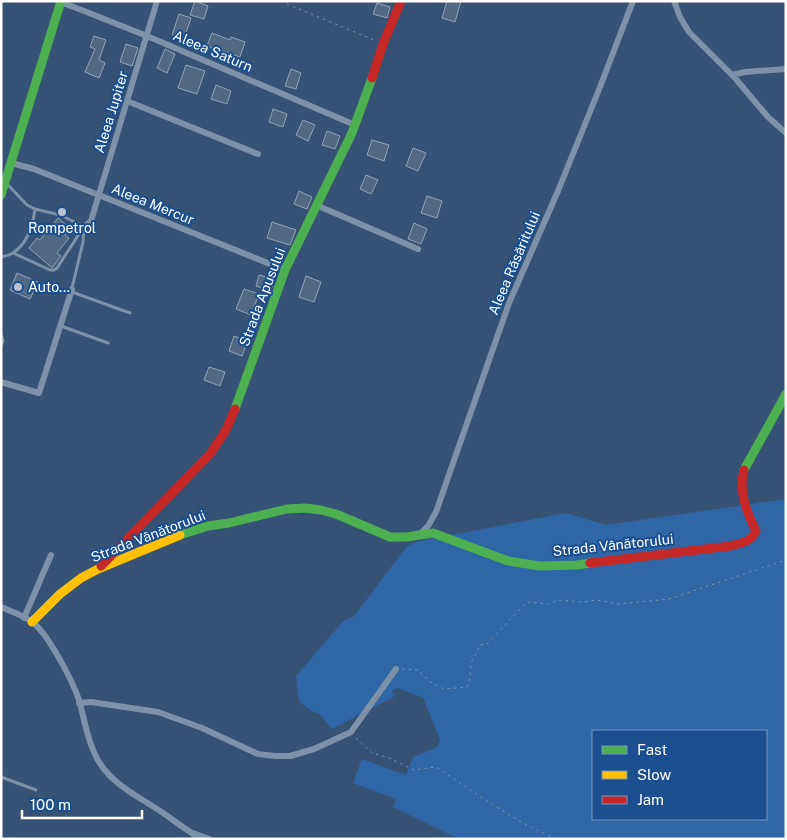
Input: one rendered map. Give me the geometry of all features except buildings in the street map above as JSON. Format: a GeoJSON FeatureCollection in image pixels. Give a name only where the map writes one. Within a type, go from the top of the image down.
{"type":"FeatureCollection","features":[{"type":"Feature","properties":{"kind":"main road","name":"Strada Apusului"},"geometry":{"type":"LineString","coordinates":[[98,569],[210,454],[226,430],[237,405],[285,270],[355,125],[383,44],[401,1]]}},
{"type":"Feature","properties":{"kind":"main road"},"geometry":{"type":"LineString","coordinates":[[1,195],[61,2]]}},
{"type":"Feature","properties":{"kind":"main road","name":"Strada Vânătorului"},"geometry":{"type":"LineString","coordinates":[[28,620],[81,578],[98,569],[196,530],[286,510],[304,508],[336,514],[390,537],[399,539],[420,534],[433,534],[508,561],[540,566],[577,565],[730,546],[750,541],[756,531],[745,503],[742,491],[742,478],[747,465],[786,394]]}},
{"type":"Feature","properties":{"kind":"street","name":"Aleea Jupiter"},"geometry":{"type":"LineString","coordinates":[[84,227],[91,221],[157,1]]}},
{"type":"Feature","properties":{"kind":"street","name":"Aleea Răsăritului"},"geometry":{"type":"LineString","coordinates":[[420,534],[428,526],[436,512],[509,303],[558,191],[633,1]]}},
{"type":"Feature","properties":{"kind":"street"},"geometry":{"type":"LineString","coordinates":[[674,1],[680,18],[689,32],[732,75],[768,117],[786,133]]}},
{"type":"Feature","properties":{"kind":"street","name":"Aleea Saturn"},"geometry":{"type":"LineString","coordinates":[[61,2],[147,36],[355,125]]}},
{"type":"Feature","properties":{"kind":"street"},"geometry":{"type":"LineString","coordinates":[[732,75],[745,72],[786,69]]}},
{"type":"Feature","properties":{"kind":"street"},"geometry":{"type":"LineString","coordinates":[[127,102],[258,154]]}},
{"type":"Feature","properties":{"kind":"street","name":"Aleea Mercur"},"geometry":{"type":"LineString","coordinates":[[11,163],[34,169],[285,270]]}},
{"type":"Feature","properties":{"kind":"street"},"geometry":{"type":"LineString","coordinates":[[316,206],[418,249]]}},
{"type":"Feature","properties":{"kind":"street"},"geometry":{"type":"LineString","coordinates":[[1,382],[39,393],[72,290]]}},
{"type":"Feature","properties":{"kind":"street"},"geometry":{"type":"LineString","coordinates":[[28,620],[51,555]]}},
{"type":"Feature","properties":{"kind":"street"},"geometry":{"type":"LineString","coordinates":[[1,608],[28,620],[43,632],[64,666],[79,703],[92,748],[100,764],[111,777],[198,839]]}},
{"type":"Feature","properties":{"kind":"street"},"geometry":{"type":"LineString","coordinates":[[79,703],[91,702],[158,712],[202,728],[258,754],[290,756],[307,751],[351,732],[396,669]]}},
{"type":"Feature","properties":{"kind":"street"},"geometry":{"type":"LineString","coordinates":[[192,833],[209,839]]}},
{"type":"Feature","properties":{"kind":"lane"},"geometry":{"type":"LineString","coordinates":[[5,182],[26,205],[60,215],[84,227]]}},
{"type":"Feature","properties":{"kind":"lane"},"geometry":{"type":"LineString","coordinates":[[1,257],[13,253],[25,241],[33,225],[36,209]]}},
{"type":"Feature","properties":{"kind":"lane"},"geometry":{"type":"LineString","coordinates":[[13,253],[50,270],[54,270],[84,227]]}},
{"type":"Feature","properties":{"kind":"lane"},"geometry":{"type":"LineString","coordinates":[[84,227],[83,242],[72,290],[130,314]]}},
{"type":"Feature","properties":{"kind":"lane"},"geometry":{"type":"LineString","coordinates":[[61,326],[108,343]]}},
{"type":"Feature","properties":{"kind":"lane"},"geometry":{"type":"LineString","coordinates":[[1,334],[3,341],[1,346]]}},
{"type":"Feature","properties":{"kind":"lane"},"geometry":{"type":"LineString","coordinates":[[1,777],[36,790]]}},
{"type":"Feature","properties":{"kind":"path"},"geometry":{"type":"LineString","coordinates":[[287,4],[383,44]]}},
{"type":"Feature","properties":{"kind":"path"},"geometry":{"type":"LineString","coordinates":[[396,669],[418,670],[430,682],[444,689],[467,687],[471,663],[480,645],[487,644],[528,602],[550,604],[558,600],[583,602],[597,600],[619,604],[670,599],[786,560]]}},
{"type":"Feature","properties":{"kind":"path"},"geometry":{"type":"LineString","coordinates":[[351,732],[372,753],[389,758],[414,770],[436,767],[490,804],[526,825],[548,836],[559,839]]}},
{"type":"Feature","properties":{"kind":"shaded area"},"geometry":{"type":"Polygon","coordinates":[[[786,499],[786,839],[459,839],[393,807],[396,799],[353,783],[362,759],[406,775],[413,757],[437,747],[440,739],[423,698],[398,688],[392,690],[395,696],[332,729],[319,714],[311,711],[300,702],[296,676],[343,621],[354,616],[407,546],[419,541],[566,513],[606,525],[786,499]]]}},
{"type":"Feature","properties":{"kind":"traffic: fast"},"geometry":{"type":"LineString","coordinates":[[1,195],[61,1]]}},
{"type":"Feature","properties":{"kind":"traffic: fast"},"geometry":{"type":"LineString","coordinates":[[235,409],[285,270],[352,133],[372,78]]}},
{"type":"Feature","properties":{"kind":"traffic: fast"},"geometry":{"type":"LineString","coordinates":[[744,470],[786,394]]}},
{"type":"Feature","properties":{"kind":"traffic: fast"},"geometry":{"type":"LineString","coordinates":[[180,535],[208,526],[287,509],[305,508],[336,514],[390,537],[433,533],[508,561],[540,566],[590,563]]}},
{"type":"Feature","properties":{"kind":"traffic: slow"},"geometry":{"type":"LineString","coordinates":[[32,622],[60,594],[81,578],[180,535]]}},
{"type":"Feature","properties":{"kind":"traffic: jam"},"geometry":{"type":"LineString","coordinates":[[372,78],[383,44],[401,1]]}},
{"type":"Feature","properties":{"kind":"traffic: jam"},"geometry":{"type":"LineString","coordinates":[[101,566],[210,454],[226,430],[235,409]]}},
{"type":"Feature","properties":{"kind":"traffic: jam"},"geometry":{"type":"LineString","coordinates":[[590,563],[730,546],[748,540],[756,531],[749,517],[743,494],[742,478],[744,470]]}},
{"type":"Feature","properties":{"kind":"place","name":"Rompetrol"},"geometry":{"type":"Point","coordinates":[62,212]}},
{"type":"Feature","properties":{"kind":"place","name":"Auto..."},"geometry":{"type":"Point","coordinates":[18,287]}}]}
